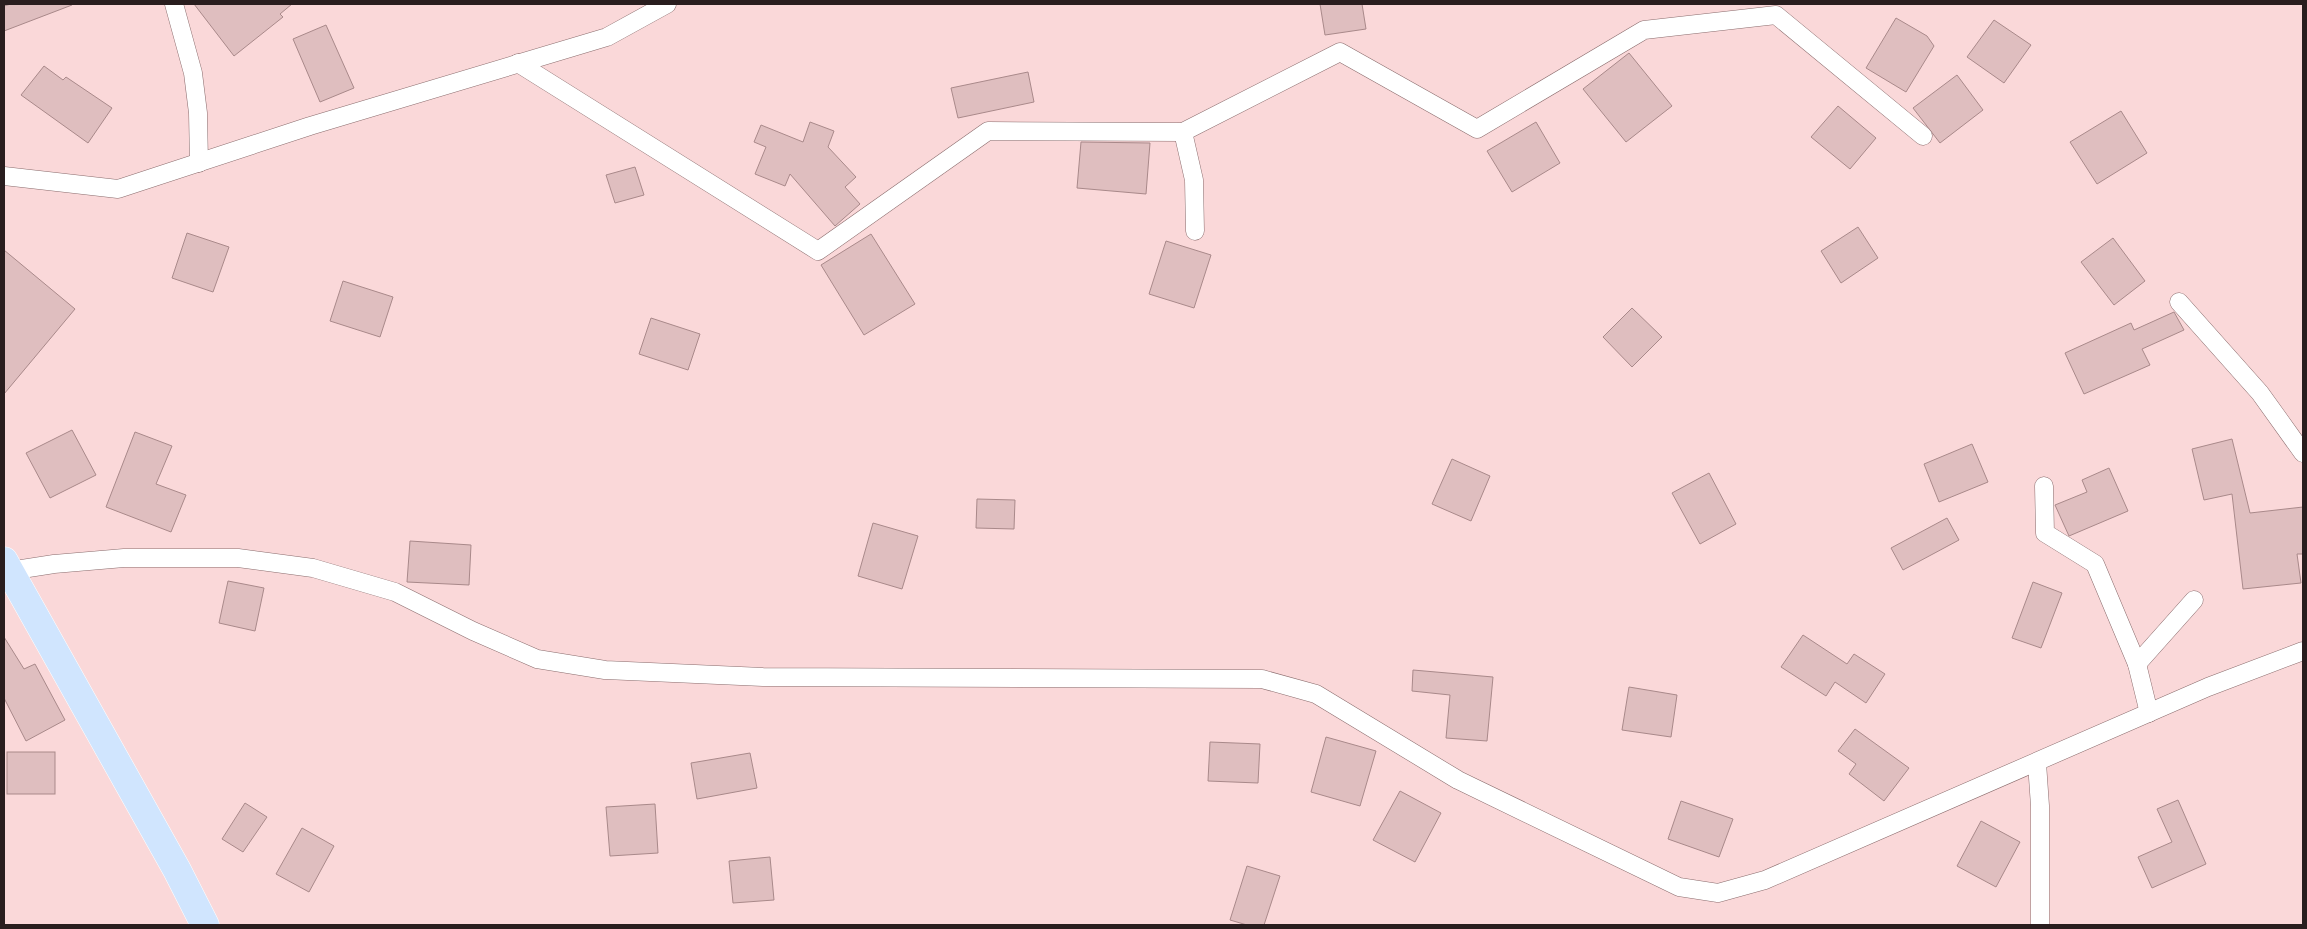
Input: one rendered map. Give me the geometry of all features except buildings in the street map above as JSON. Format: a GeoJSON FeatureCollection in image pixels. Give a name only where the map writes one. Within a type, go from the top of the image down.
{"type":"FeatureCollection","features":[{"type":"Feature","properties":{"kind":"main road"},"geometry":{"type":"LineString","coordinates":[[6,566],[178,870],[205,925]]}},
{"type":"Feature","properties":{"kind":"street"},"geometry":{"type":"LineString","coordinates":[[174,4],[193,73],[198,113],[199,163]]}},
{"type":"Feature","properties":{"kind":"street"},"geometry":{"type":"LineString","coordinates":[[4,176],[118,189],[310,126],[607,37],[667,4]]}},
{"type":"Feature","properties":{"kind":"street"},"geometry":{"type":"LineString","coordinates":[[518,63],[818,251],[988,131],[1182,132],[1340,52],[1477,129],[1644,30],[1776,15],[1923,136]]}},
{"type":"Feature","properties":{"kind":"street"},"geometry":{"type":"LineString","coordinates":[[1182,132],[1194,180],[1195,232]]}},
{"type":"Feature","properties":{"kind":"street"},"geometry":{"type":"LineString","coordinates":[[2179,302],[2260,393],[2303,453]]}},
{"type":"Feature","properties":{"kind":"street"},"geometry":{"type":"LineString","coordinates":[[2044,486],[2045,533],[2095,564],[2137,664],[2149,713]]}},
{"type":"Feature","properties":{"kind":"street"},"geometry":{"type":"LineString","coordinates":[[6,566],[124,558],[238,558],[313,568],[395,592],[474,631],[537,659],[606,670],[763,677],[1262,679],[1316,694],[1458,780],[1679,887],[1718,893],[1765,880],[2208,687],[2303,651]]}},
{"type":"Feature","properties":{"kind":"street"},"geometry":{"type":"LineString","coordinates":[[2137,664],[2194,600]]}},
{"type":"Feature","properties":{"kind":"street"},"geometry":{"type":"LineString","coordinates":[[2037,763],[2040,806],[2040,925]]}}]}
